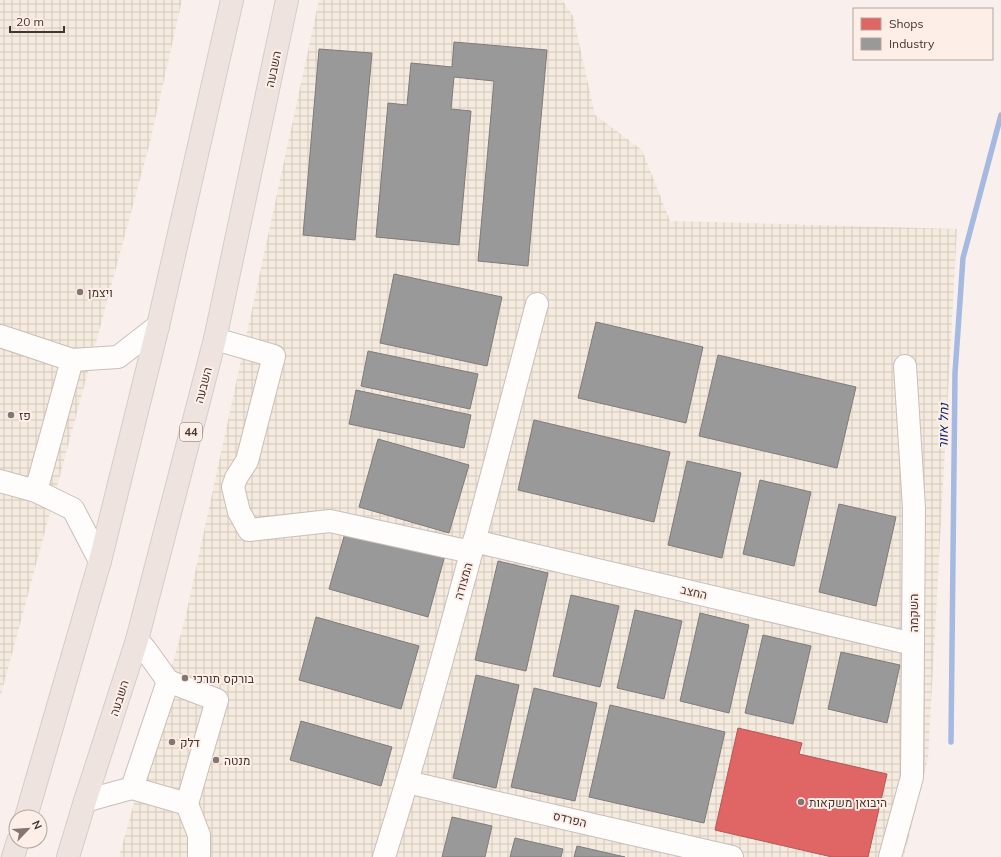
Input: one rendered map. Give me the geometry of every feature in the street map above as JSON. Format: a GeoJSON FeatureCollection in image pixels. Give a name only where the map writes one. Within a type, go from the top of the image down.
{"type":"FeatureCollection","features":[{"type":"Feature","properties":{"kind":"highway"},"geometry":{"type":"LineString","coordinates":[[28,809],[100,561],[158,326],[232,0]]}},
{"type":"Feature","properties":{"kind":"highway","name":"השבעה"},"geometry":{"type":"LineString","coordinates":[[68,857],[137,640],[215,339],[287,0]]}},
{"type":"Feature","properties":{"kind":"street","name":"המצודה"},"geometry":{"type":"LineString","coordinates":[[384,857],[407,782],[473,547],[537,304]]}},
{"type":"Feature","properties":{"kind":"street"},"geometry":{"type":"LineString","coordinates":[[0,336],[72,360],[118,357],[158,326]]}},
{"type":"Feature","properties":{"kind":"street","name":"החצב"},"geometry":{"type":"LineString","coordinates":[[215,339],[274,356],[247,461],[236,478],[233,487],[239,512],[249,530],[330,521],[473,547],[913,644]]}},
{"type":"Feature","properties":{"kind":"street"},"geometry":{"type":"LineString","coordinates":[[36,491],[72,360]]}},
{"type":"Feature","properties":{"kind":"street","name":"השקמה"},"geometry":{"type":"LineString","coordinates":[[890,857],[912,776],[914,508],[905,366]]}},
{"type":"Feature","properties":{"kind":"street"},"geometry":{"type":"LineString","coordinates":[[0,481],[36,491],[73,509],[100,561]]}},
{"type":"Feature","properties":{"kind":"street"},"geometry":{"type":"LineString","coordinates":[[137,640],[168,681],[217,700],[187,804],[200,835],[199,857]]}},
{"type":"Feature","properties":{"kind":"street"},"geometry":{"type":"LineString","coordinates":[[132,788],[168,681]]}},
{"type":"Feature","properties":{"kind":"street","name":"הפרדס"},"geometry":{"type":"LineString","coordinates":[[407,782],[732,857]]}},
{"type":"Feature","properties":{"kind":"street"},"geometry":{"type":"LineString","coordinates":[[85,801],[132,788],[187,804]]}},
{"type":"Feature","properties":{"kind":"shaded area"},"geometry":{"type":"Polygon","coordinates":[[[0,0],[182,0],[150,142],[0,698],[0,0]]]}},
{"type":"Feature","properties":{"kind":"shaded area"},"geometry":{"type":"Polygon","coordinates":[[[319,0],[562,0],[573,16],[595,115],[642,150],[670,221],[957,229],[928,759],[904,857],[119,857],[185,619],[319,0]]]}},
{"type":"Feature","properties":{"kind":"building: Shops","name":"היבואן משקאות"},"geometry":{"type":"Polygon","coordinates":[[[738,728],[802,743],[799,754],[887,774],[868,857],[832,857],[715,830],[738,728]]]}},
{"type":"Feature","properties":{"kind":"building: Industry"},"geometry":{"type":"Polygon","coordinates":[[[454,42],[547,50],[528,266],[478,261],[494,81],[454,77],[451,109],[471,111],[459,245],[376,237],[388,103],[407,105],[411,63],[452,67],[454,42]]]}},
{"type":"Feature","properties":{"kind":"building: Industry"},"geometry":{"type":"Polygon","coordinates":[[[319,49],[372,53],[355,240],[303,235],[319,49]]]}},
{"type":"Feature","properties":{"kind":"building: Industry"},"geometry":{"type":"Polygon","coordinates":[[[394,274],[502,297],[487,366],[380,343],[394,274]]]}},
{"type":"Feature","properties":{"kind":"building: Industry"},"geometry":{"type":"Polygon","coordinates":[[[596,322],[703,347],[686,423],[578,398],[596,322]]]}},
{"type":"Feature","properties":{"kind":"building: Industry"},"geometry":{"type":"Polygon","coordinates":[[[368,351],[478,374],[470,409],[361,386],[368,351]]]}},
{"type":"Feature","properties":{"kind":"building: Industry"},"geometry":{"type":"Polygon","coordinates":[[[718,355],[856,387],[837,468],[699,436],[718,355]]]}},
{"type":"Feature","properties":{"kind":"building: Industry"},"geometry":{"type":"Polygon","coordinates":[[[356,390],[471,415],[464,448],[349,424],[356,390]]]}},
{"type":"Feature","properties":{"kind":"building: Industry"},"geometry":{"type":"Polygon","coordinates":[[[534,420],[670,452],[654,522],[518,490],[534,420]]]}},
{"type":"Feature","properties":{"kind":"building: Industry"},"geometry":{"type":"Polygon","coordinates":[[[378,439],[469,465],[449,533],[359,507],[378,439]]]}},
{"type":"Feature","properties":{"kind":"building: Industry"},"geometry":{"type":"Polygon","coordinates":[[[687,461],[741,473],[722,558],[668,545],[687,461]]]}},
{"type":"Feature","properties":{"kind":"building: Industry"},"geometry":{"type":"Polygon","coordinates":[[[760,480],[811,492],[794,566],[743,554],[760,480]]]}},
{"type":"Feature","properties":{"kind":"building: Industry"},"geometry":{"type":"Polygon","coordinates":[[[839,504],[896,517],[876,606],[819,592],[839,504]]]}},
{"type":"Feature","properties":{"kind":"building: Industry"},"geometry":{"type":"Polygon","coordinates":[[[347,526],[445,555],[428,617],[329,589],[347,526]]]}},
{"type":"Feature","properties":{"kind":"building: Industry"},"geometry":{"type":"Polygon","coordinates":[[[498,561],[548,573],[526,671],[475,660],[498,561]]]}},
{"type":"Feature","properties":{"kind":"building: Industry"},"geometry":{"type":"Polygon","coordinates":[[[571,595],[619,606],[600,687],[553,676],[571,595]]]}},
{"type":"Feature","properties":{"kind":"building: Industry"},"geometry":{"type":"Polygon","coordinates":[[[635,610],[682,621],[664,699],[617,688],[635,610]]]}},
{"type":"Feature","properties":{"kind":"building: Industry"},"geometry":{"type":"Polygon","coordinates":[[[700,613],[749,625],[729,713],[680,701],[700,613]]]}},
{"type":"Feature","properties":{"kind":"building: Industry"},"geometry":{"type":"Polygon","coordinates":[[[316,617],[419,646],[401,709],[299,680],[316,617]]]}},
{"type":"Feature","properties":{"kind":"building: Industry"},"geometry":{"type":"Polygon","coordinates":[[[763,635],[811,646],[793,724],[745,713],[763,635]]]}},
{"type":"Feature","properties":{"kind":"building: Industry"},"geometry":{"type":"Polygon","coordinates":[[[841,652],[900,665],[887,723],[828,709],[841,652]]]}},
{"type":"Feature","properties":{"kind":"building: Industry"},"geometry":{"type":"Polygon","coordinates":[[[476,675],[519,685],[496,788],[453,778],[476,675]]]}},
{"type":"Feature","properties":{"kind":"building: Industry"},"geometry":{"type":"Polygon","coordinates":[[[534,688],[597,703],[575,801],[511,787],[534,688]]]}},
{"type":"Feature","properties":{"kind":"building: Industry"},"geometry":{"type":"Polygon","coordinates":[[[610,705],[725,732],[704,823],[589,797],[610,705]]]}},
{"type":"Feature","properties":{"kind":"building: Industry"},"geometry":{"type":"Polygon","coordinates":[[[301,721],[392,747],[381,786],[290,760],[301,721]]]}},
{"type":"Feature","properties":{"kind":"building: Industry"},"geometry":{"type":"Polygon","coordinates":[[[452,817],[492,826],[485,857],[442,857],[452,817]]]}},
{"type":"Feature","properties":{"kind":"building: Industry"},"geometry":{"type":"Polygon","coordinates":[[[515,838],[563,849],[561,857],[510,857],[515,838]]]}},
{"type":"Feature","properties":{"kind":"building: Industry"},"geometry":{"type":"Polygon","coordinates":[[[577,846],[625,857],[574,857],[577,846]]]}},
{"type":"Feature","properties":{"kind":"waterway","name":"נחל אזור"},"geometry":{"type":"LineString","coordinates":[[951,742],[955,373],[963,258],[1001,115]]}},
{"type":"Feature","properties":{"kind":"place","name":"ויצמן"},"geometry":{"type":"Point","coordinates":[80,292]}},
{"type":"Feature","properties":{"kind":"place","name":"פז"},"geometry":{"type":"Point","coordinates":[11,415]}},
{"type":"Feature","properties":{"kind":"place","name":"בורקס תורכי"},"geometry":{"type":"Point","coordinates":[185,678]}},
{"type":"Feature","properties":{"kind":"place","name":"דלק"},"geometry":{"type":"Point","coordinates":[172,742]}},
{"type":"Feature","properties":{"kind":"place","name":"מנטה"},"geometry":{"type":"Point","coordinates":[216,760]}},
{"type":"Feature","properties":{"kind":"place","name":"היבואן משקאות"},"geometry":{"type":"Point","coordinates":[801,802]}}]}
